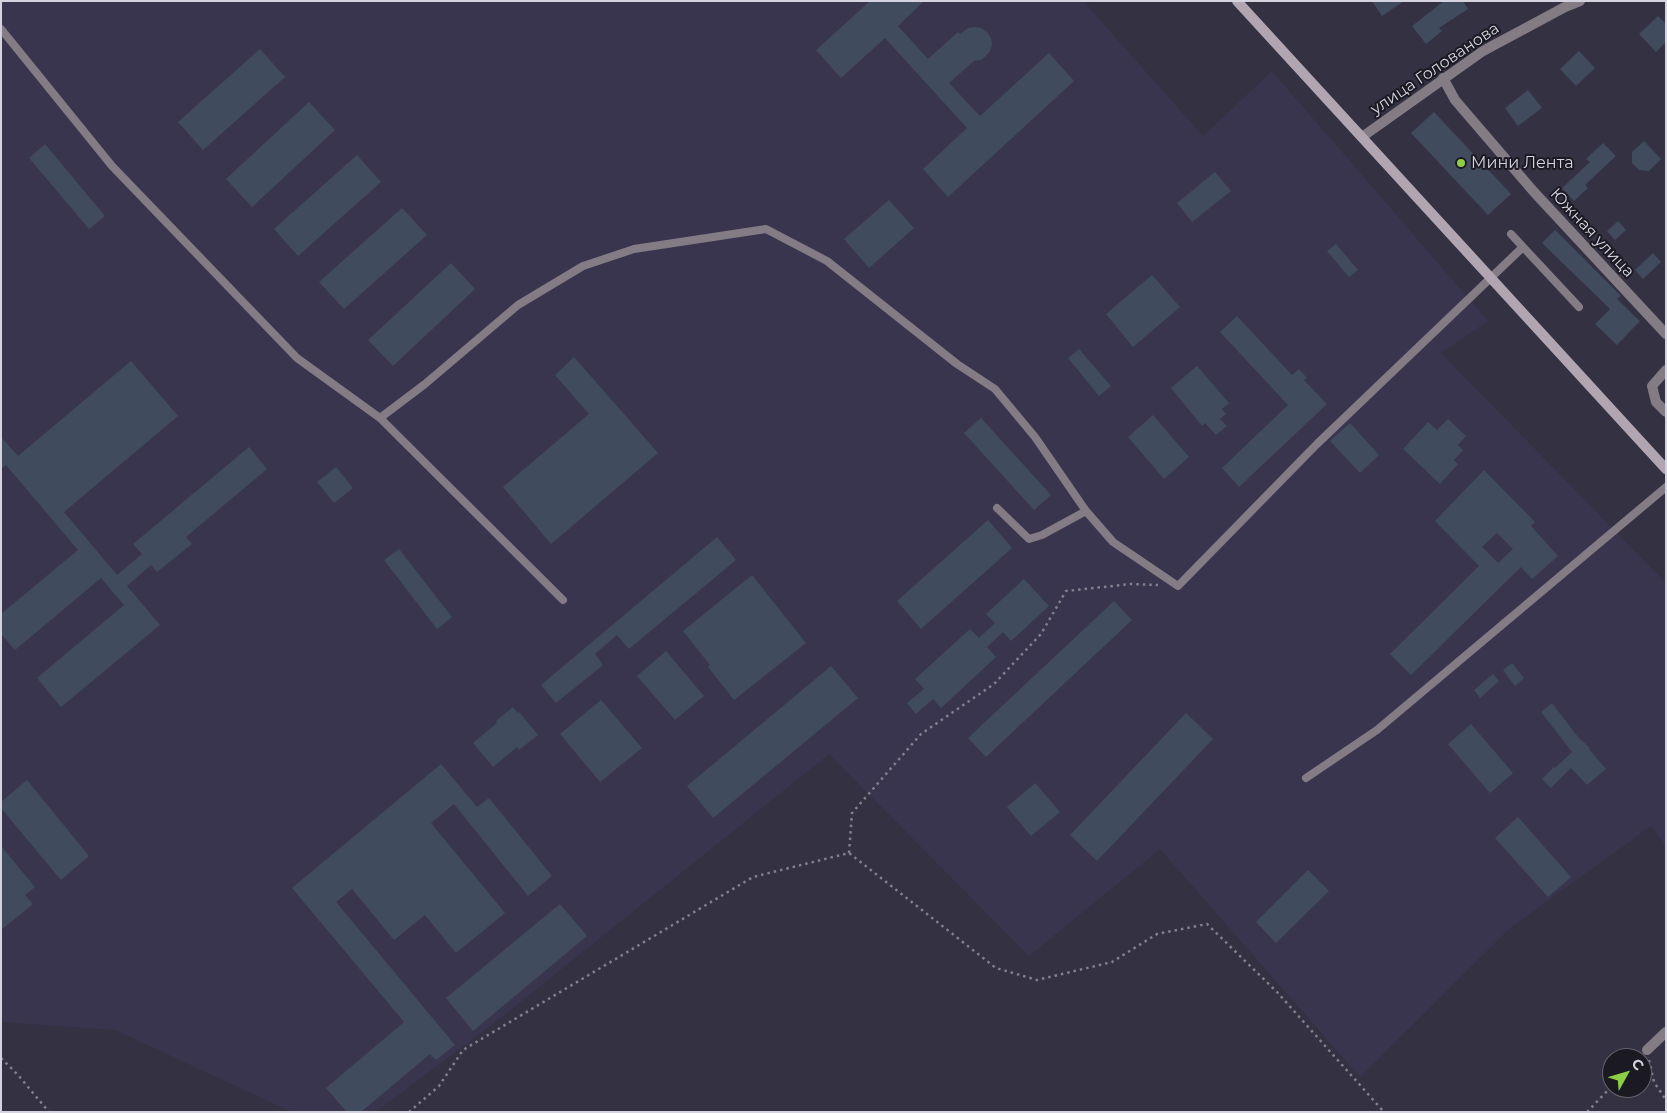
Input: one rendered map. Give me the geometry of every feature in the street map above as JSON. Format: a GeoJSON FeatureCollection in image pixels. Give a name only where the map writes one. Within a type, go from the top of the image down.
{"type":"FeatureCollection","features":[{"type":"Feature","properties":{"kind":"main road"},"geometry":{"type":"LineString","coordinates":[[1237,1],[1666,469]]}},
{"type":"Feature","properties":{"kind":"street","name":"улица Голованова"},"geometry":{"type":"LineString","coordinates":[[1362,137],[1483,51],[1565,7],[1580,1]]}},
{"type":"Feature","properties":{"kind":"street","name":"Южная улица"},"geometry":{"type":"LineString","coordinates":[[1443,78],[1455,100],[1534,192],[1666,334]]}},
{"type":"Feature","properties":{"kind":"street"},"geometry":{"type":"LineString","coordinates":[[1666,370],[1652,386],[1656,402],[1666,412]]}},
{"type":"Feature","properties":{"kind":"street"},"geometry":{"type":"LineString","coordinates":[[1649,1048],[1666,1032]]}},
{"type":"Feature","properties":{"kind":"lane"},"geometry":{"type":"LineString","coordinates":[[1,29],[112,166],[296,358],[380,418],[563,600]]}},
{"type":"Feature","properties":{"kind":"lane"},"geometry":{"type":"LineString","coordinates":[[380,418],[425,384],[518,305],[583,266],[634,249],[766,229],[827,261],[958,364],[995,389],[1035,437],[1086,511],[1113,542],[1178,586],[1318,444],[1523,247]]}},
{"type":"Feature","properties":{"kind":"lane"},"geometry":{"type":"LineString","coordinates":[[1511,234],[1579,307]]}},
{"type":"Feature","properties":{"kind":"lane"},"geometry":{"type":"LineString","coordinates":[[1306,778],[1377,730],[1666,487]]}},
{"type":"Feature","properties":{"kind":"lane"},"geometry":{"type":"LineString","coordinates":[[996,508],[1029,539],[1042,535],[1086,511]]}},
{"type":"Feature","properties":{"kind":"path"},"geometry":{"type":"LineString","coordinates":[[849,853],[852,813],[921,734],[994,684],[1041,634],[1066,592],[1131,584],[1178,586]]}},
{"type":"Feature","properties":{"kind":"path"},"geometry":{"type":"LineString","coordinates":[[409,1112],[439,1086],[463,1050],[753,877],[849,853]]}},
{"type":"Feature","properties":{"kind":"path"},"geometry":{"type":"LineString","coordinates":[[849,853],[996,968],[1037,980],[1112,962],[1157,934],[1208,924],[1277,992],[1384,1112]]}},
{"type":"Feature","properties":{"kind":"path"},"geometry":{"type":"LineString","coordinates":[[1,1058],[18,1074],[49,1112]]}},
{"type":"Feature","properties":{"kind":"path"},"geometry":{"type":"LineString","coordinates":[[1652,1073],[1654,1082],[1666,1100]]}},
{"type":"Feature","properties":{"kind":"path"},"geometry":{"type":"LineString","coordinates":[[1587,1112],[1602,1096]]}},
{"type":"Feature","properties":{"kind":"shaded area"},"geometry":{"type":"Polygon","coordinates":[[[1,1],[1083,1],[1203,136],[1272,71],[1488,321],[1441,353],[1666,583],[1666,846],[1651,826],[1510,928],[1360,1077],[1160,849],[1029,956],[829,754],[507,1013],[376,1112],[292,1112],[115,1030],[1,1022],[1,1]]]}},
{"type":"Feature","properties":{"kind":"building"},"geometry":{"type":"Polygon","coordinates":[[[870,1],[924,1],[898,26],[928,59],[958,32],[960,34],[968,28],[975,27],[987,32],[992,44],[990,51],[981,60],[974,61],[949,83],[980,116],[1049,53],[1074,81],[948,197],[923,169],[967,128],[885,38],[841,78],[816,50],[870,1]]]}},
{"type":"Feature","properties":{"kind":"building"},"geometry":{"type":"Polygon","coordinates":[[[1372,1],[1404,1],[1382,16],[1372,1]]]}},
{"type":"Feature","properties":{"kind":"building"},"geometry":{"type":"Polygon","coordinates":[[[1444,1],[1463,1],[1468,9],[1439,28],[1442,31],[1426,44],[1412,26],[1444,1]]]}},
{"type":"Feature","properties":{"kind":"building"},"geometry":{"type":"Polygon","coordinates":[[[1658,16],[1666,24],[1666,42],[1656,52],[1639,34],[1658,16]]]}},
{"type":"Feature","properties":{"kind":"building"},"geometry":{"type":"Polygon","coordinates":[[[260,49],[285,77],[203,150],[178,122],[260,49]]]}},
{"type":"Feature","properties":{"kind":"building"},"geometry":{"type":"Polygon","coordinates":[[[1579,51],[1595,68],[1576,86],[1560,69],[1579,51]]]}},
{"type":"Feature","properties":{"kind":"building"},"geometry":{"type":"Polygon","coordinates":[[[1528,90],[1542,108],[1518,126],[1505,108],[1528,90]]]}},
{"type":"Feature","properties":{"kind":"building"},"geometry":{"type":"Polygon","coordinates":[[[309,102],[335,130],[252,207],[226,179],[309,102]]]}},
{"type":"Feature","properties":{"kind":"building","name":"Мини Лента"},"geometry":{"type":"Polygon","coordinates":[[[1434,112],[1511,194],[1488,215],[1411,133],[1434,112]]]}},
{"type":"Feature","properties":{"kind":"building"},"geometry":{"type":"Polygon","coordinates":[[[1644,141],[1661,159],[1649,171],[1639,170],[1632,163],[1632,152],[1644,141]]]}},
{"type":"Feature","properties":{"kind":"building"},"geometry":{"type":"Polygon","coordinates":[[[1603,143],[1616,156],[1585,185],[1588,188],[1574,201],[1562,188],[1590,162],[1586,159],[1603,143]]]}},
{"type":"Feature","properties":{"kind":"building"},"geometry":{"type":"Polygon","coordinates":[[[45,144],[105,216],[89,229],[29,158],[45,144]]]}},
{"type":"Feature","properties":{"kind":"building"},"geometry":{"type":"Polygon","coordinates":[[[357,155],[381,182],[298,256],[274,229],[357,155]]]}},
{"type":"Feature","properties":{"kind":"building"},"geometry":{"type":"Polygon","coordinates":[[[1215,172],[1231,191],[1192,222],[1177,203],[1215,172]]]}},
{"type":"Feature","properties":{"kind":"building"},"geometry":{"type":"Polygon","coordinates":[[[889,200],[914,228],[869,268],[844,239],[889,200]]]}},
{"type":"Feature","properties":{"kind":"building"},"geometry":{"type":"Polygon","coordinates":[[[402,208],[427,235],[344,309],[319,282],[402,208]]]}},
{"type":"Feature","properties":{"kind":"building"},"geometry":{"type":"Polygon","coordinates":[[[1618,221],[1626,230],[1615,240],[1607,231],[1618,221]]]}},
{"type":"Feature","properties":{"kind":"building"},"geometry":{"type":"Polygon","coordinates":[[[1555,230],[1621,296],[1617,299],[1640,321],[1617,345],[1595,324],[1610,309],[1542,243],[1555,230]]]}},
{"type":"Feature","properties":{"kind":"building"},"geometry":{"type":"Polygon","coordinates":[[[1336,244],[1358,270],[1349,277],[1327,251],[1336,244]]]}},
{"type":"Feature","properties":{"kind":"building"},"geometry":{"type":"Polygon","coordinates":[[[1653,253],[1661,262],[1643,279],[1635,270],[1653,253]]]}},
{"type":"Feature","properties":{"kind":"building"},"geometry":{"type":"Polygon","coordinates":[[[451,263],[475,289],[393,366],[368,340],[451,263]]]}},
{"type":"Feature","properties":{"kind":"building"},"geometry":{"type":"Polygon","coordinates":[[[1152,275],[1180,307],[1133,347],[1106,314],[1152,275]]]}},
{"type":"Feature","properties":{"kind":"building"},"geometry":{"type":"Polygon","coordinates":[[[1237,316],[1292,375],[1299,369],[1307,378],[1304,380],[1327,404],[1239,487],[1222,468],[1288,405],[1220,332],[1237,316]]]}},
{"type":"Feature","properties":{"kind":"building"},"geometry":{"type":"Polygon","coordinates":[[[1079,349],[1111,386],[1099,396],[1068,358],[1079,349]]]}},
{"type":"Feature","properties":{"kind":"building"},"geometry":{"type":"Polygon","coordinates":[[[574,357],[658,453],[551,544],[503,487],[589,414],[555,375],[574,357]]]}},
{"type":"Feature","properties":{"kind":"building"},"geometry":{"type":"Polygon","coordinates":[[[131,361],[178,416],[64,512],[117,575],[142,554],[133,544],[249,447],[267,469],[186,537],[192,544],[157,572],[151,565],[127,586],[160,625],[61,707],[37,678],[124,605],[101,578],[15,650],[1,634],[1,614],[78,550],[6,465],[1,469],[1,437],[18,456],[131,361]]]}},
{"type":"Feature","properties":{"kind":"building"},"geometry":{"type":"Polygon","coordinates":[[[1197,366],[1229,403],[1222,409],[1226,414],[1220,419],[1227,426],[1216,435],[1205,423],[1202,426],[1171,388],[1197,366]]]}},
{"type":"Feature","properties":{"kind":"building"},"geometry":{"type":"Polygon","coordinates":[[[1153,415],[1189,457],[1164,479],[1128,437],[1153,415]]]}},
{"type":"Feature","properties":{"kind":"building"},"geometry":{"type":"Polygon","coordinates":[[[981,418],[1051,495],[1034,510],[964,433],[981,418]]]}},
{"type":"Feature","properties":{"kind":"building"},"geometry":{"type":"Polygon","coordinates":[[[1448,419],[1466,436],[1458,445],[1463,450],[1454,460],[1458,464],[1440,484],[1403,449],[1428,422],[1437,430],[1448,419]]]}},
{"type":"Feature","properties":{"kind":"building"},"geometry":{"type":"Polygon","coordinates":[[[1350,423],[1379,455],[1360,473],[1330,441],[1350,423]]]}},
{"type":"Feature","properties":{"kind":"building"},"geometry":{"type":"Polygon","coordinates":[[[336,467],[353,488],[334,503],[317,482],[336,467]]]}},
{"type":"Feature","properties":{"kind":"building"},"geometry":{"type":"Polygon","coordinates":[[[1484,470],[1535,522],[1531,526],[1558,556],[1532,579],[1521,567],[1411,675],[1390,654],[1479,566],[1435,521],[1484,470]],[[1497,533],[1482,547],[1498,563],[1513,549],[1497,533]]]}},
{"type":"Feature","properties":{"kind":"building"},"geometry":{"type":"Polygon","coordinates":[[[988,520],[1012,548],[921,629],[897,601],[988,520]]]}},
{"type":"Feature","properties":{"kind":"building"},"geometry":{"type":"Polygon","coordinates":[[[717,537],[736,560],[629,649],[617,635],[595,654],[603,665],[556,703],[541,685],[717,537]]]}},
{"type":"Feature","properties":{"kind":"building"},"geometry":{"type":"Polygon","coordinates":[[[399,549],[452,617],[437,629],[384,560],[399,549]]]}},
{"type":"Feature","properties":{"kind":"building"},"geometry":{"type":"Polygon","coordinates":[[[752,575],[806,643],[734,700],[708,667],[710,665],[683,631],[752,575]]]}},
{"type":"Feature","properties":{"kind":"building"},"geometry":{"type":"Polygon","coordinates":[[[1024,579],[1049,606],[1011,641],[1003,632],[987,647],[996,657],[941,708],[933,699],[916,714],[907,703],[924,689],[915,679],[970,629],[979,638],[995,623],[986,614],[1024,579]]]}},
{"type":"Feature","properties":{"kind":"building"},"geometry":{"type":"Polygon","coordinates":[[[1114,601],[1132,620],[986,757],[968,738],[1114,601]]]}},
{"type":"Feature","properties":{"kind":"building"},"geometry":{"type":"Polygon","coordinates":[[[666,651],[704,696],[675,720],[637,676],[666,651]]]}},
{"type":"Feature","properties":{"kind":"building"},"geometry":{"type":"Polygon","coordinates":[[[1512,663],[1524,678],[1515,686],[1503,670],[1512,663]]]}},
{"type":"Feature","properties":{"kind":"building"},"geometry":{"type":"Polygon","coordinates":[[[831,666],[858,698],[713,818],[687,786],[831,666]]]}},
{"type":"Feature","properties":{"kind":"building"},"geometry":{"type":"Polygon","coordinates":[[[1493,674],[1499,681],[1480,698],[1474,690],[1493,674]]]}},
{"type":"Feature","properties":{"kind":"building"},"geometry":{"type":"Polygon","coordinates":[[[601,700],[642,748],[600,782],[560,734],[601,700]]]}},
{"type":"Feature","properties":{"kind":"building"},"geometry":{"type":"Polygon","coordinates":[[[1552,703],[1606,769],[1587,785],[1571,768],[1551,788],[1542,779],[1572,752],[1541,712],[1552,703]]]}},
{"type":"Feature","properties":{"kind":"building"},"geometry":{"type":"Polygon","coordinates":[[[513,707],[538,735],[519,750],[517,747],[493,767],[473,743],[513,707]]]}},
{"type":"Feature","properties":{"kind":"building"},"geometry":{"type":"Polygon","coordinates":[[[1186,713],[1213,739],[1097,861],[1070,835],[1186,713]]]}},
{"type":"Feature","properties":{"kind":"building"},"geometry":{"type":"Polygon","coordinates":[[[1471,724],[1513,773],[1490,793],[1448,744],[1471,724]]]}},
{"type":"Feature","properties":{"kind":"building"},"geometry":{"type":"Polygon","coordinates":[[[441,764],[477,807],[489,798],[552,876],[528,896],[454,804],[431,823],[505,913],[456,953],[425,915],[394,940],[352,889],[336,902],[455,1045],[436,1060],[430,1054],[362,1111],[346,1111],[326,1088],[404,1022],[292,888],[441,764]]]}},
{"type":"Feature","properties":{"kind":"building"},"geometry":{"type":"Polygon","coordinates":[[[27,780],[89,856],[61,880],[1,808],[1,802],[27,780]]]}},
{"type":"Feature","properties":{"kind":"building"},"geometry":{"type":"Polygon","coordinates":[[[1035,783],[1060,812],[1031,836],[1007,807],[1035,783]]]}},
{"type":"Feature","properties":{"kind":"building"},"geometry":{"type":"Polygon","coordinates":[[[1518,817],[1571,877],[1548,897],[1495,838],[1518,817]]]}},
{"type":"Feature","properties":{"kind":"building"},"geometry":{"type":"Polygon","coordinates":[[[1,846],[35,887],[25,895],[33,904],[1,930],[1,846]]]}},
{"type":"Feature","properties":{"kind":"building"},"geometry":{"type":"Polygon","coordinates":[[[1308,870],[1329,891],[1276,943],[1256,922],[1308,870]]]}},
{"type":"Feature","properties":{"kind":"building"},"geometry":{"type":"Polygon","coordinates":[[[560,904],[587,936],[473,1031],[446,998],[560,904]]]}},
{"type":"Feature","properties":{"kind":"place","name":"Мини Лента"},"geometry":{"type":"Point","coordinates":[1461,163]}}]}
